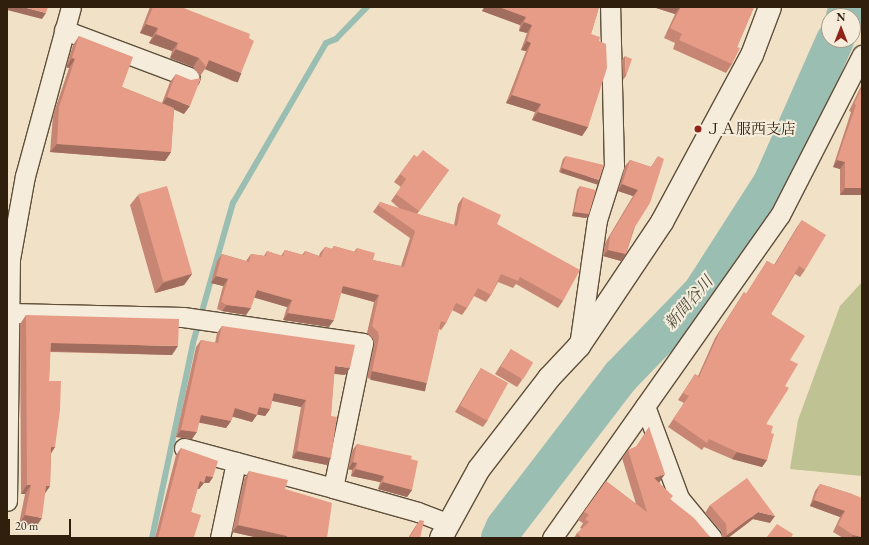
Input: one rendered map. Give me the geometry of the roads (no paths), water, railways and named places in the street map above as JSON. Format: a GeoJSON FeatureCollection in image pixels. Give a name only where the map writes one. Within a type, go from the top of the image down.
{"type":"FeatureCollection","features":[{"type":"Feature","properties":{"kind":"street"},"geometry":{"type":"LineString","coordinates":[[7,501],[10,259],[24,176],[71,7]]}},
{"type":"Feature","properties":{"kind":"street"},"geometry":{"type":"LineString","coordinates":[[579,346],[597,220],[614,166],[610,7]]}},
{"type":"Feature","properties":{"kind":"street"},"geometry":{"type":"LineString","coordinates":[[184,448],[418,512],[444,531],[479,469],[549,378],[579,346],[662,222],[752,55],[770,7]]}},
{"type":"Feature","properties":{"kind":"street"},"geometry":{"type":"LineString","coordinates":[[64,30],[189,77]]}},
{"type":"Feature","properties":{"kind":"street"},"geometry":{"type":"LineString","coordinates":[[552,538],[780,215],[862,56]]}},
{"type":"Feature","properties":{"kind":"street"},"geometry":{"type":"LineString","coordinates":[[10,313],[183,317],[363,343],[333,488]]}},
{"type":"Feature","properties":{"kind":"street"},"geometry":{"type":"LineString","coordinates":[[645,406],[680,498],[712,538]]}},
{"type":"Feature","properties":{"kind":"street"},"geometry":{"type":"LineString","coordinates":[[220,538],[236,462]]}},
{"type":"Feature","properties":{"kind":"waterway"},"geometry":{"type":"LineString","coordinates":[[152,538],[193,343],[233,203],[326,43],[336,39],[367,7]]}},
{"type":"Feature","properties":{"kind":"waterway","name":"新間谷川"},"geometry":{"type":"LineString","coordinates":[[500,538],[505,527],[621,376],[702,292],[772,183],[831,48]]}},
{"type":"Feature","properties":{"kind":"place","name":"ＪＡ服西支店"},"geometry":{"type":"Point","coordinates":[698,129]}}]}
